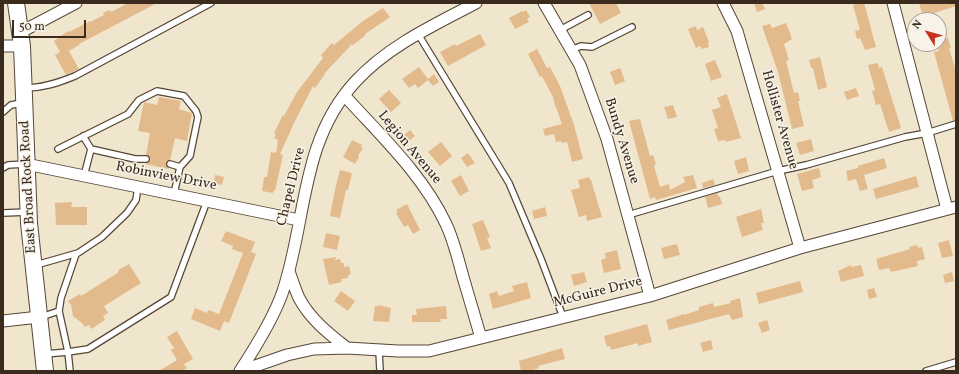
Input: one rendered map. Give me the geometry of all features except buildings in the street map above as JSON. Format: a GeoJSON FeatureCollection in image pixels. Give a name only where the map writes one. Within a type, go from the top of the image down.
{"type":"FeatureCollection","features":[{"type":"Feature","properties":{"kind":"main road","name":"East Broad Rock Road"},"geometry":{"type":"LineString","coordinates":[[16,3],[21,39],[25,95],[28,212],[45,371]]}},
{"type":"Feature","properties":{"kind":"street"},"geometry":{"type":"LineString","coordinates":[[3,46],[21,39],[76,3]]}},
{"type":"Feature","properties":{"kind":"street","name":"Chapel Drive"},"geometry":{"type":"LineString","coordinates":[[241,371],[256,347],[283,292],[316,148],[333,113],[344,95],[368,70],[386,56],[418,34],[476,3]]}},
{"type":"Feature","properties":{"kind":"street","name":"Bundy Avenue"},"geometry":{"type":"LineString","coordinates":[[544,3],[580,64],[606,139],[650,296]]}},
{"type":"Feature","properties":{"kind":"street","name":"Hollister Avenue"},"geometry":{"type":"LineString","coordinates":[[723,3],[737,31],[800,248]]}},
{"type":"Feature","properties":{"kind":"street"},"geometry":{"type":"LineString","coordinates":[[893,3],[927,133],[951,208]]}},
{"type":"Feature","properties":{"kind":"street","name":"Legion Avenue"},"geometry":{"type":"LineString","coordinates":[[344,95],[409,167],[436,205],[456,249],[481,338]]}},
{"type":"Feature","properties":{"kind":"street","name":"Robinview Drive"},"geometry":{"type":"LineString","coordinates":[[26,164],[299,220]]}},
{"type":"Feature","properties":{"kind":"street","name":"McGuire Drive"},"geometry":{"type":"LineString","coordinates":[[241,371],[287,355],[314,349],[347,348],[429,351],[650,296],[800,248],[951,208]]}},
{"type":"Feature","properties":{"kind":"street"},"geometry":{"type":"LineString","coordinates":[[289,271],[300,299],[311,315],[325,331],[347,348]]}},
{"type":"Feature","properties":{"kind":"street"},"geometry":{"type":"LineString","coordinates":[[3,321],[39,317]]}},
{"type":"Feature","properties":{"kind":"lane"},"geometry":{"type":"LineString","coordinates":[[3,112],[25,95],[38,88],[75,76],[211,3]]}},
{"type":"Feature","properties":{"kind":"lane"},"geometry":{"type":"LineString","coordinates":[[560,30],[588,15]]}},
{"type":"Feature","properties":{"kind":"lane"},"geometry":{"type":"LineString","coordinates":[[571,50],[581,46],[592,47],[632,27]]}},
{"type":"Feature","properties":{"kind":"lane"},"geometry":{"type":"LineString","coordinates":[[418,34],[509,183],[564,317]]}},
{"type":"Feature","properties":{"kind":"lane"},"geometry":{"type":"LineString","coordinates":[[58,149],[128,114],[139,100],[157,91],[184,96],[196,111],[198,117],[190,156],[180,167],[174,194]]}},
{"type":"Feature","properties":{"kind":"lane"},"geometry":{"type":"LineString","coordinates":[[628,215],[778,171],[806,165],[956,124]]}},
{"type":"Feature","properties":{"kind":"lane"},"geometry":{"type":"LineString","coordinates":[[83,136],[91,149],[136,159],[146,159]]}},
{"type":"Feature","properties":{"kind":"lane"},"geometry":{"type":"LineString","coordinates":[[84,176],[91,149]]}},
{"type":"Feature","properties":{"kind":"lane"},"geometry":{"type":"LineString","coordinates":[[3,168],[8,165],[26,164]]}},
{"type":"Feature","properties":{"kind":"lane"},"geometry":{"type":"LineString","coordinates":[[170,164],[180,167]]}},
{"type":"Feature","properties":{"kind":"lane"},"geometry":{"type":"LineString","coordinates":[[33,265],[76,254],[102,237],[127,213],[136,200],[138,187]]}},
{"type":"Feature","properties":{"kind":"lane"},"geometry":{"type":"LineString","coordinates":[[43,354],[88,349],[171,297],[207,201]]}},
{"type":"Feature","properties":{"kind":"lane"},"geometry":{"type":"LineString","coordinates":[[3,213],[28,212]]}},
{"type":"Feature","properties":{"kind":"lane"},"geometry":{"type":"LineString","coordinates":[[70,371],[68,352],[59,311],[61,298],[76,254]]}},
{"type":"Feature","properties":{"kind":"lane"},"geometry":{"type":"LineString","coordinates":[[39,317],[59,311]]}},
{"type":"Feature","properties":{"kind":"lane"},"geometry":{"type":"LineString","coordinates":[[379,350],[380,371]]}},
{"type":"Feature","properties":{"kind":"lane"},"geometry":{"type":"LineString","coordinates":[[926,371],[956,362]]}}]}
